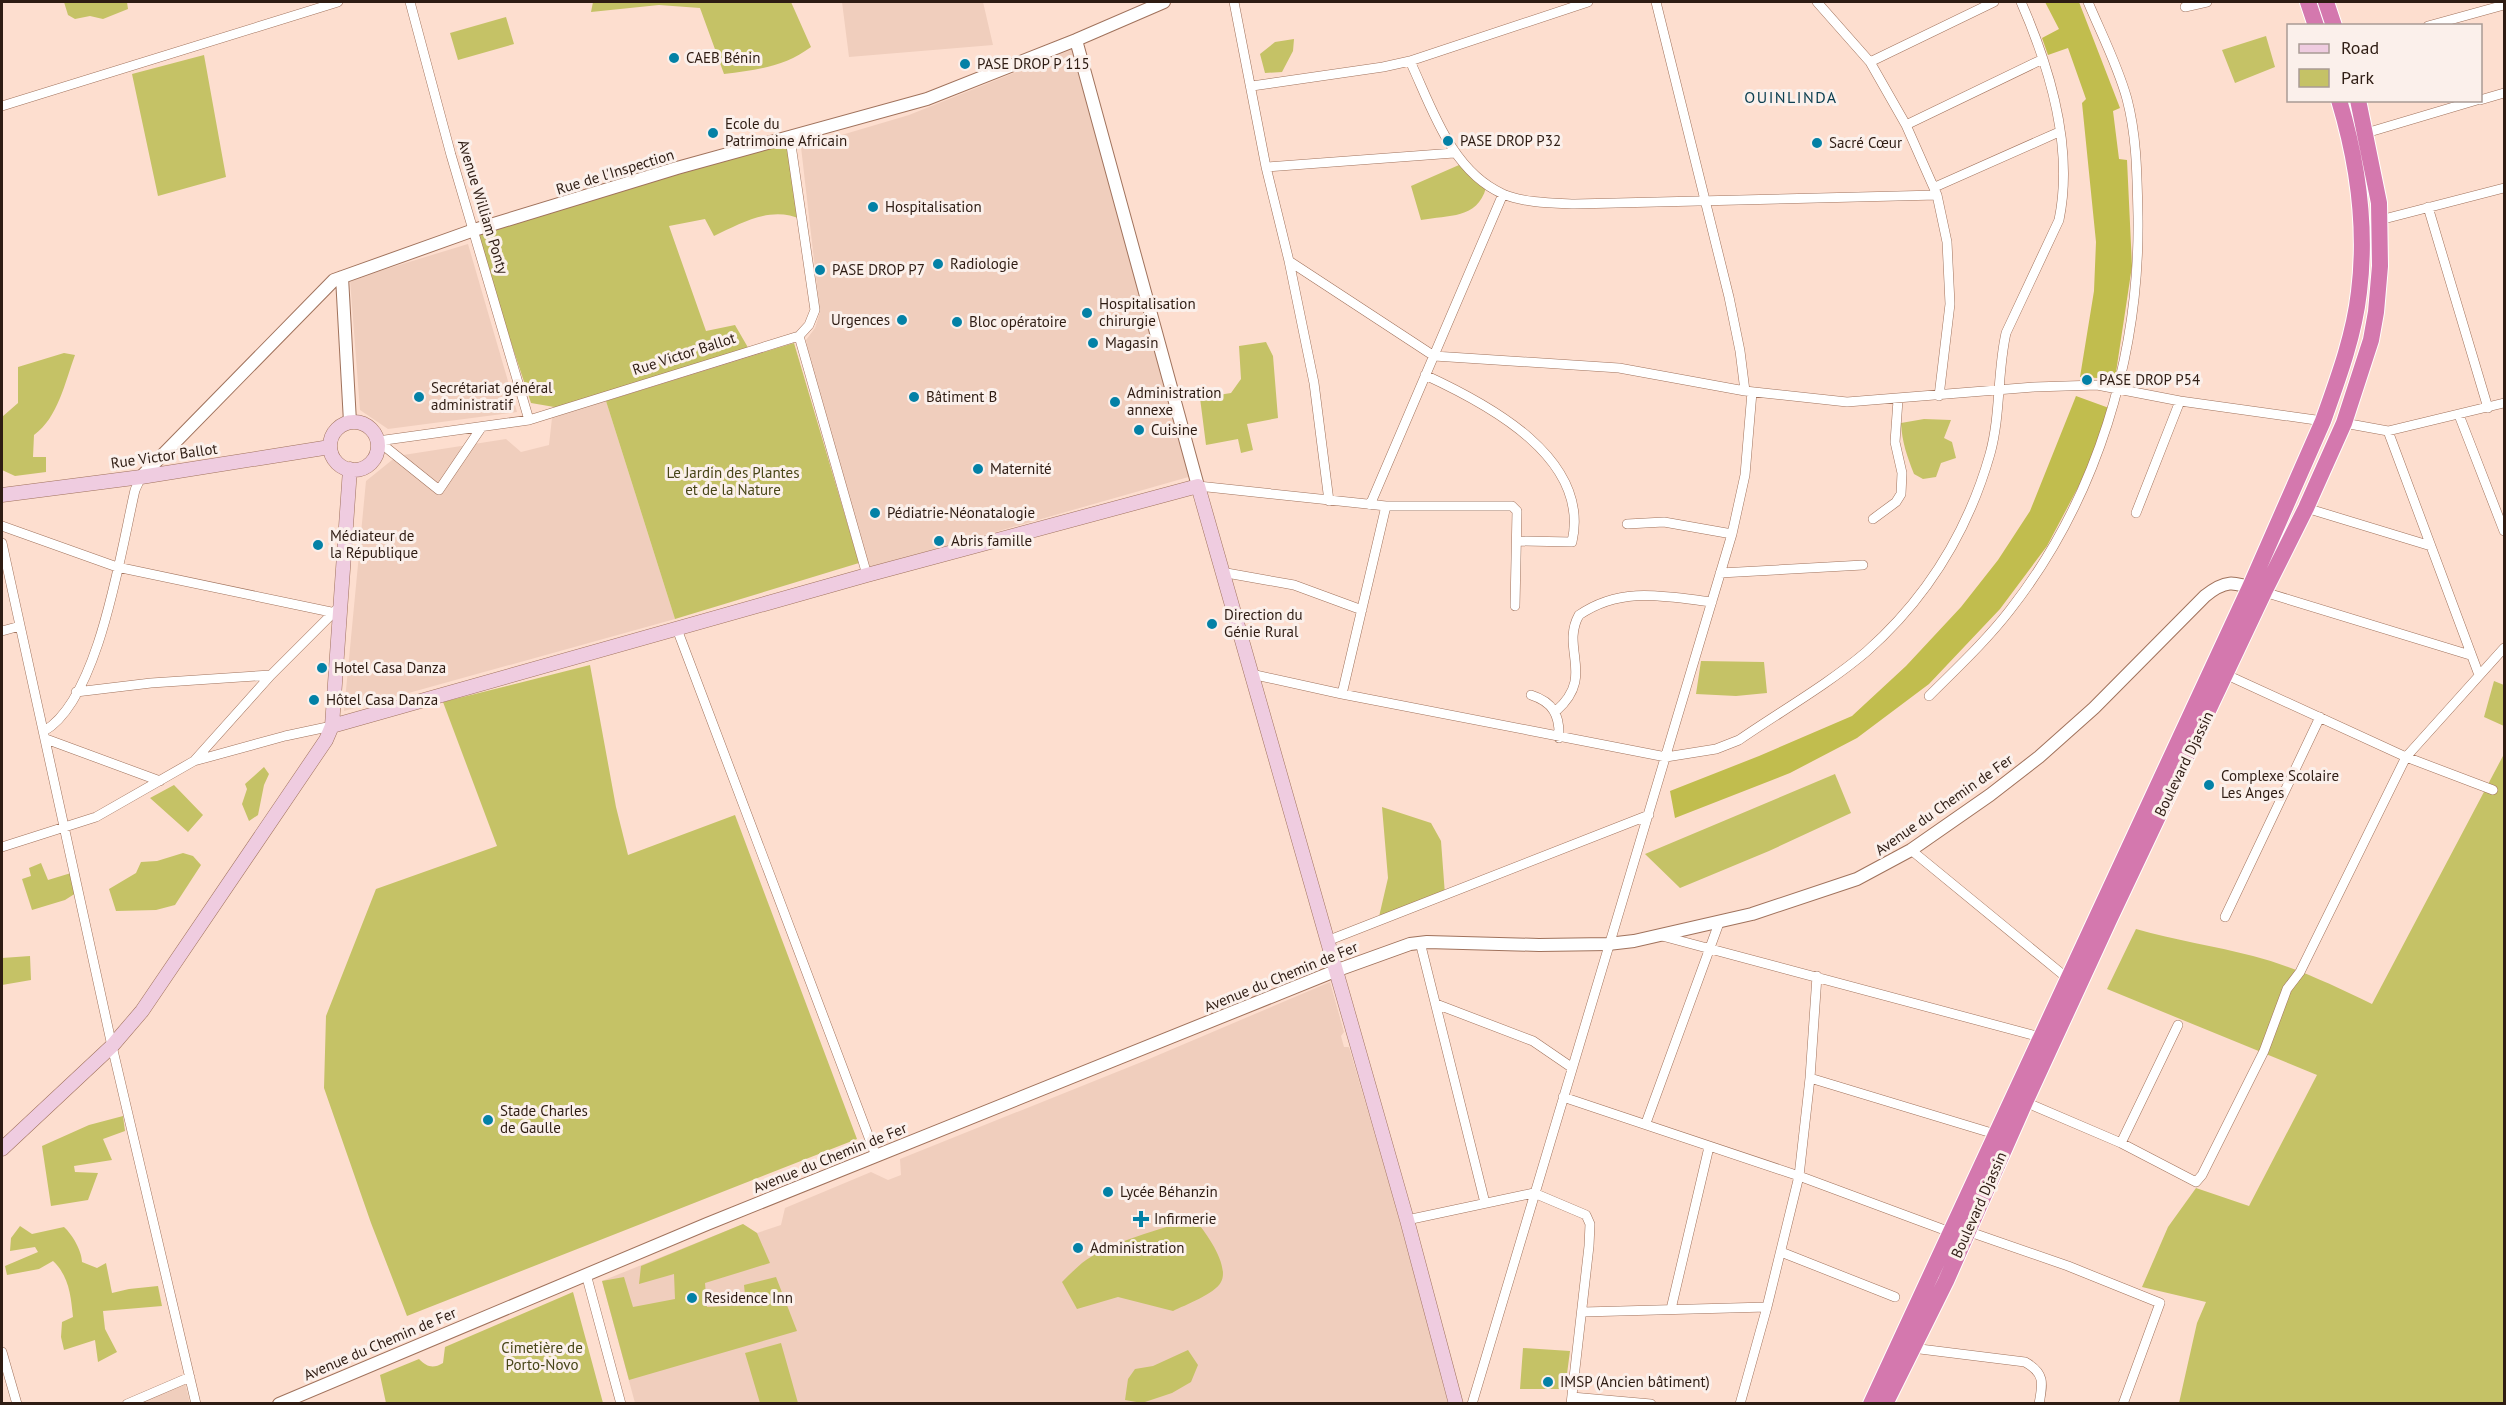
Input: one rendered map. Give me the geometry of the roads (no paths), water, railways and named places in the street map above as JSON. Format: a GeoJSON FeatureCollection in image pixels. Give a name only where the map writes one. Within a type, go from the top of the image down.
{"type":"FeatureCollection","features":[{"type":"Feature","properties":{"kind":"highway"},"geometry":{"type":"LineString","coordinates":[[2308,2],[2315,24]]}},
{"type":"Feature","properties":{"kind":"highway"},"geometry":{"type":"LineString","coordinates":[[2326,2],[2333,24]]}},
{"type":"Feature","properties":{"kind":"highway","name":"Boulevard Djassin"},"geometry":{"type":"LineString","coordinates":[[1885,1404],[1946,1281],[2025,1102],[2227,675],[2257,590],[2342,369],[2355,316],[2361,261],[2362,224],[2350,141],[2339,102]]}},
{"type":"Feature","properties":{"kind":"highway","name":"Boulevard Djassin"},"geometry":{"type":"LineString","coordinates":[[1871,1404],[2067,978],[2257,590],[2306,508],[2344,423],[2362,371],[2376,312],[2380,266],[2380,219],[2376,182],[2358,102]]}},
{"type":"Feature","properties":{"kind":"main road"},"geometry":{"type":"LineString","coordinates":[[350,422],[366,424],[375,433],[378,441],[378,453],[372,463],[362,469],[350,470],[336,462],[330,447],[335,431],[350,422]]}},
{"type":"Feature","properties":{"kind":"main road","name":"Rue Victor Ballot"},"geometry":{"type":"LineString","coordinates":[[2,495],[141,477],[330,447]]}},
{"type":"Feature","properties":{"kind":"main road"},"geometry":{"type":"LineString","coordinates":[[2,1149],[112,1046],[142,1011],[313,760],[332,726],[336,610],[350,470]]}},
{"type":"Feature","properties":{"kind":"main road"},"geometry":{"type":"LineString","coordinates":[[332,726],[867,575],[1198,486],[1407,1220],[1456,1404]]}},
{"type":"Feature","properties":{"kind":"street"},"geometry":{"type":"LineString","coordinates":[[2,106],[338,2]]}},
{"type":"Feature","properties":{"kind":"street","name":"Avenue William Ponty"},"geometry":{"type":"LineString","coordinates":[[410,2],[451,155],[529,420]]}},
{"type":"Feature","properties":{"kind":"street","name":"Rue de l'Inspection"},"geometry":{"type":"LineString","coordinates":[[141,477],[327,286],[342,277],[474,230],[677,168],[927,99],[1076,40],[1164,2]]}},
{"type":"Feature","properties":{"kind":"street"},"geometry":{"type":"LineString","coordinates":[[1234,2],[1266,167],[1289,261],[1314,383],[1329,501]]}},
{"type":"Feature","properties":{"kind":"street"},"geometry":{"type":"LineString","coordinates":[[1251,86],[1410,61],[1588,2]]}},
{"type":"Feature","properties":{"kind":"street"},"geometry":{"type":"LineString","coordinates":[[1472,1404],[1732,534],[1744,476],[1748,391],[1729,297],[1656,2]]}},
{"type":"Feature","properties":{"kind":"street"},"geometry":{"type":"LineString","coordinates":[[1816,2],[1870,62],[1906,125],[1936,191],[1947,242],[1950,304],[1939,396]]}},
{"type":"Feature","properties":{"kind":"street"},"geometry":{"type":"LineString","coordinates":[[1870,62],[1994,2]]}},
{"type":"Feature","properties":{"kind":"street"},"geometry":{"type":"LineString","coordinates":[[1251,674],[1560,738],[1666,757],[1716,748],[1739,740],[1864,653],[1905,614],[1945,557],[1965,521],[1990,454],[2001,392],[2002,351],[2006,333],[2059,220],[2062,205],[2063,166],[2054,95],[2021,2]]}},
{"type":"Feature","properties":{"kind":"street"},"geometry":{"type":"LineString","coordinates":[[1929,696],[1988,638],[2044,562],[2089,474],[2108,426],[2118,389],[2138,275],[2135,150],[2127,97],[2088,2]]}},
{"type":"Feature","properties":{"kind":"street"},"geometry":{"type":"LineString","coordinates":[[2186,7],[2207,2]]}},
{"type":"Feature","properties":{"kind":"street"},"geometry":{"type":"LineString","coordinates":[[2435,24],[2505,5]]}},
{"type":"Feature","properties":{"kind":"street"},"geometry":{"type":"LineString","coordinates":[[1076,40],[1198,486],[1370,505],[1512,506],[1517,511],[1518,541],[1515,606]]}},
{"type":"Feature","properties":{"kind":"street"},"geometry":{"type":"LineString","coordinates":[[1906,125],[2043,59]]}},
{"type":"Feature","properties":{"kind":"street"},"geometry":{"type":"LineString","coordinates":[[1410,61],[1454,153],[1480,179],[1503,194],[1553,204],[1705,202],[1936,191],[2059,132]]}},
{"type":"Feature","properties":{"kind":"street"},"geometry":{"type":"LineString","coordinates":[[2482,99],[2505,93]]}},
{"type":"Feature","properties":{"kind":"street"},"geometry":{"type":"LineString","coordinates":[[2366,133],[2472,102]]}},
{"type":"Feature","properties":{"kind":"street"},"geometry":{"type":"LineString","coordinates":[[790,138],[813,298],[813,318],[799,336],[867,575]]}},
{"type":"Feature","properties":{"kind":"street"},"geometry":{"type":"LineString","coordinates":[[1266,167],[1454,153]]}},
{"type":"Feature","properties":{"kind":"street"},"geometry":{"type":"LineString","coordinates":[[2380,219],[2505,188]]}},
{"type":"Feature","properties":{"kind":"street"},"geometry":{"type":"LineString","coordinates":[[1370,505],[1503,194]]}},
{"type":"Feature","properties":{"kind":"street"},"geometry":{"type":"LineString","coordinates":[[2428,207],[2488,408]]}},
{"type":"Feature","properties":{"kind":"street"},"geometry":{"type":"LineString","coordinates":[[1289,261],[1434,356],[1569,367],[1619,368],[1748,391],[1847,402],[2001,392],[2078,384],[2323,421]]}},
{"type":"Feature","properties":{"kind":"street"},"geometry":{"type":"LineString","coordinates":[[342,277],[350,422]]}},
{"type":"Feature","properties":{"kind":"street","name":"Rue Victor Ballot"},"geometry":{"type":"LineString","coordinates":[[378,441],[529,420],[799,336]]}},
{"type":"Feature","properties":{"kind":"street"},"geometry":{"type":"LineString","coordinates":[[1425,375],[1473,397],[1498,412],[1542,452],[1555,466],[1566,485],[1575,514],[1572,542],[1518,541]]}},
{"type":"Feature","properties":{"kind":"street"},"geometry":{"type":"LineString","coordinates":[[1873,519],[1896,502],[1901,494],[1902,473],[1895,442],[1898,400]]}},
{"type":"Feature","properties":{"kind":"street"},"geometry":{"type":"LineString","coordinates":[[2136,513],[2180,401]]}},
{"type":"Feature","properties":{"kind":"street"},"geometry":{"type":"LineString","coordinates":[[2344,423],[2388,431],[2505,403]]}},
{"type":"Feature","properties":{"kind":"street"},"geometry":{"type":"LineString","coordinates":[[2459,415],[2505,531]]}},
{"type":"Feature","properties":{"kind":"street"},"geometry":{"type":"LineString","coordinates":[[378,441],[439,490],[481,428]]}},
{"type":"Feature","properties":{"kind":"street"},"geometry":{"type":"LineString","coordinates":[[2388,431],[2479,675]]}},
{"type":"Feature","properties":{"kind":"street"},"geometry":{"type":"LineString","coordinates":[[45,735],[64,714],[99,643],[109,610],[135,490],[141,477]]}},
{"type":"Feature","properties":{"kind":"street"},"geometry":{"type":"LineString","coordinates":[[1342,694],[1386,506]]}},
{"type":"Feature","properties":{"kind":"street"},"geometry":{"type":"LineString","coordinates":[[2306,508],[2431,546]]}},
{"type":"Feature","properties":{"kind":"street"},"geometry":{"type":"LineString","coordinates":[[1627,524],[1664,522],[1732,534]]}},
{"type":"Feature","properties":{"kind":"street"},"geometry":{"type":"LineString","coordinates":[[2,526],[117,567],[336,610]]}},
{"type":"Feature","properties":{"kind":"street"},"geometry":{"type":"LineString","coordinates":[[2,543],[112,1046],[196,1404]]}},
{"type":"Feature","properties":{"kind":"street"},"geometry":{"type":"LineString","coordinates":[[1720,573],[1863,566]]}},
{"type":"Feature","properties":{"kind":"street"},"geometry":{"type":"LineString","coordinates":[[1221,572],[1294,585],[1362,610]]}},
{"type":"Feature","properties":{"kind":"street","name":"Avenue du Chemin de Fer"},"geometry":{"type":"LineString","coordinates":[[279,1404],[586,1274],[876,1156],[1335,970],[1410,944],[1420,942],[1608,944],[1662,936],[1719,923],[1782,905],[1857,879],[1911,849],[1990,795],[2054,744],[2094,708],[2220,584],[2230,582],[2257,590]]}},
{"type":"Feature","properties":{"kind":"street"},"geometry":{"type":"LineString","coordinates":[[2257,590],[2470,655]]}},
{"type":"Feature","properties":{"kind":"street"},"geometry":{"type":"LineString","coordinates":[[1556,711],[1567,701],[1574,687],[1577,668],[1573,633],[1579,615],[1593,606],[1623,596],[1661,596],[1712,602]]}},
{"type":"Feature","properties":{"kind":"street"},"geometry":{"type":"LineString","coordinates":[[194,761],[271,675],[336,610]]}},
{"type":"Feature","properties":{"kind":"street"},"geometry":{"type":"LineString","coordinates":[[2,631],[20,626]]}},
{"type":"Feature","properties":{"kind":"street"},"geometry":{"type":"LineString","coordinates":[[677,629],[876,1156]]}},
{"type":"Feature","properties":{"kind":"street"},"geometry":{"type":"LineString","coordinates":[[2453,649],[2465,638]]}},
{"type":"Feature","properties":{"kind":"street"},"geometry":{"type":"LineString","coordinates":[[2025,1102],[2121,1143],[2196,1182],[2202,1175],[2264,1051],[2287,989],[2300,972],[2406,757],[2505,648]]}},
{"type":"Feature","properties":{"kind":"street"},"geometry":{"type":"LineString","coordinates":[[76,692],[151,683],[271,675]]}},
{"type":"Feature","properties":{"kind":"street"},"geometry":{"type":"LineString","coordinates":[[2227,675],[2406,757],[2493,790]]}},
{"type":"Feature","properties":{"kind":"street"},"geometry":{"type":"LineString","coordinates":[[1531,695],[1545,700],[1556,711],[1560,738]]}},
{"type":"Feature","properties":{"kind":"street"},"geometry":{"type":"LineString","coordinates":[[2225,917],[2320,717]]}},
{"type":"Feature","properties":{"kind":"street"},"geometry":{"type":"LineString","coordinates":[[2,847],[65,829],[109,811],[194,761],[285,736],[332,726]]}},
{"type":"Feature","properties":{"kind":"street"},"geometry":{"type":"LineString","coordinates":[[45,735],[159,781]]}},
{"type":"Feature","properties":{"kind":"street"},"geometry":{"type":"LineString","coordinates":[[1327,941],[1648,815]]}},
{"type":"Feature","properties":{"kind":"street"},"geometry":{"type":"LineString","coordinates":[[1911,849],[2067,978]]}},
{"type":"Feature","properties":{"kind":"street"},"geometry":{"type":"LineString","coordinates":[[1646,1123],[1719,923]]}},
{"type":"Feature","properties":{"kind":"street"},"geometry":{"type":"LineString","coordinates":[[1662,936],[2040,1037]]}},
{"type":"Feature","properties":{"kind":"street"},"geometry":{"type":"LineString","coordinates":[[1420,942],[1485,1203]]}},
{"type":"Feature","properties":{"kind":"street"},"geometry":{"type":"LineString","coordinates":[[1740,1404],[1767,1307],[1799,1176],[1810,1078],[1817,976]]}},
{"type":"Feature","properties":{"kind":"street"},"geometry":{"type":"LineString","coordinates":[[1436,1004],[1533,1041],[1571,1067]]}},
{"type":"Feature","properties":{"kind":"street"},"geometry":{"type":"LineString","coordinates":[[2121,1143],[2178,1025]]}},
{"type":"Feature","properties":{"kind":"street"},"geometry":{"type":"LineString","coordinates":[[1810,1078],[1995,1134]]}},
{"type":"Feature","properties":{"kind":"street"},"geometry":{"type":"LineString","coordinates":[[1563,1097],[1799,1176],[1950,1232]]}},
{"type":"Feature","properties":{"kind":"street"},"geometry":{"type":"LineString","coordinates":[[1671,1309],[1709,1147]]}},
{"type":"Feature","properties":{"kind":"street"},"geometry":{"type":"LineString","coordinates":[[1407,1220],[1534,1192],[1586,1215],[1590,1224],[1583,1311],[1572,1400],[1652,1404]]}},
{"type":"Feature","properties":{"kind":"street"},"geometry":{"type":"LineString","coordinates":[[1967,1231],[2068,1266],[2160,1303],[2122,1404]]}},
{"type":"Feature","properties":{"kind":"street"},"geometry":{"type":"LineString","coordinates":[[1781,1252],[1895,1297]]}},
{"type":"Feature","properties":{"kind":"street"},"geometry":{"type":"LineString","coordinates":[[586,1274],[621,1404]]}},
{"type":"Feature","properties":{"kind":"street"},"geometry":{"type":"LineString","coordinates":[[1583,1311],[1767,1307]]}},
{"type":"Feature","properties":{"kind":"street"},"geometry":{"type":"LineString","coordinates":[[1912,1348],[2025,1362],[2040,1374],[2043,1384],[2039,1404]]}},
{"type":"Feature","properties":{"kind":"street"},"geometry":{"type":"LineString","coordinates":[[2,1352],[17,1404]]}},
{"type":"Feature","properties":{"kind":"street"},"geometry":{"type":"LineString","coordinates":[[127,1404],[190,1377]]}},
{"type":"Feature","properties":{"kind":"place","name":"CAEB Bénin"},"geometry":{"type":"Point","coordinates":[674,58]}},
{"type":"Feature","properties":{"kind":"place","name":"PASE DROP P 115"},"geometry":{"type":"Point","coordinates":[965,64]}},
{"type":"Feature","properties":{"kind":"place","name":"Ecole du Patrimoine Africain"},"geometry":{"type":"Point","coordinates":[713,133]}},
{"type":"Feature","properties":{"kind":"place","name":"PASE DROP P32"},"geometry":{"type":"Point","coordinates":[1448,141]}},
{"type":"Feature","properties":{"kind":"place","name":"Sacré Cœur"},"geometry":{"type":"Point","coordinates":[1817,143]}},
{"type":"Feature","properties":{"kind":"place","name":"Hospitalisation"},"geometry":{"type":"Point","coordinates":[873,207]}},
{"type":"Feature","properties":{"kind":"place","name":"Radiologie"},"geometry":{"type":"Point","coordinates":[938,264]}},
{"type":"Feature","properties":{"kind":"place","name":"PASE DROP P7"},"geometry":{"type":"Point","coordinates":[820,270]}},
{"type":"Feature","properties":{"kind":"place","name":"Hospitalisation chirurgie"},"geometry":{"type":"Point","coordinates":[1087,313]}},
{"type":"Feature","properties":{"kind":"place","name":"Urgences"},"geometry":{"type":"Point","coordinates":[902,320]}},
{"type":"Feature","properties":{"kind":"place","name":"Bloc opératoire"},"geometry":{"type":"Point","coordinates":[957,322]}},
{"type":"Feature","properties":{"kind":"place","name":"Magasin"},"geometry":{"type":"Point","coordinates":[1093,343]}},
{"type":"Feature","properties":{"kind":"place","name":"PASE DROP P54"},"geometry":{"type":"Point","coordinates":[2087,380]}},
{"type":"Feature","properties":{"kind":"place","name":"Secrétariat général administratif"},"geometry":{"type":"Point","coordinates":[419,397]}},
{"type":"Feature","properties":{"kind":"place","name":"Bâtiment B"},"geometry":{"type":"Point","coordinates":[914,397]}},
{"type":"Feature","properties":{"kind":"place","name":"Administration annexe"},"geometry":{"type":"Point","coordinates":[1115,402]}},
{"type":"Feature","properties":{"kind":"place","name":"Cuisine"},"geometry":{"type":"Point","coordinates":[1139,430]}},
{"type":"Feature","properties":{"kind":"place","name":"Maternité"},"geometry":{"type":"Point","coordinates":[978,469]}},
{"type":"Feature","properties":{"kind":"place","name":"Pédiatrie-Néonatalogie"},"geometry":{"type":"Point","coordinates":[875,513]}},
{"type":"Feature","properties":{"kind":"place","name":"Abris famille"},"geometry":{"type":"Point","coordinates":[939,541]}},
{"type":"Feature","properties":{"kind":"place","name":"Médiateur de la République"},"geometry":{"type":"Point","coordinates":[318,545]}},
{"type":"Feature","properties":{"kind":"place","name":"Direction du Génie Rural"},"geometry":{"type":"Point","coordinates":[1212,624]}},
{"type":"Feature","properties":{"kind":"place","name":"Hotel Casa Danza"},"geometry":{"type":"Point","coordinates":[322,668]}},
{"type":"Feature","properties":{"kind":"place","name":"Hôtel Casa Danza"},"geometry":{"type":"Point","coordinates":[314,700]}},
{"type":"Feature","properties":{"kind":"place","name":"Complexe Scolaire Les Anges"},"geometry":{"type":"Point","coordinates":[2209,785]}},
{"type":"Feature","properties":{"kind":"place","name":"Stade Charles de Gaulle"},"geometry":{"type":"Point","coordinates":[488,1120]}},
{"type":"Feature","properties":{"kind":"place","name":"Lycée Béhanzin"},"geometry":{"type":"Point","coordinates":[1108,1192]}},
{"type":"Feature","properties":{"kind":"place","name":"Infirmerie"},"geometry":{"type":"Point","coordinates":[1141,1219]}},
{"type":"Feature","properties":{"kind":"place","name":"Administration"},"geometry":{"type":"Point","coordinates":[1078,1248]}},
{"type":"Feature","properties":{"kind":"place","name":"Residence Inn"},"geometry":{"type":"Point","coordinates":[692,1298]}},
{"type":"Feature","properties":{"kind":"place","name":"IMSP (Ancien bâtiment)"},"geometry":{"type":"Point","coordinates":[1548,1382]}},
{"type":"Feature","properties":{"kind":"district","name":"OUINLINDA"},"geometry":{"type":"Point","coordinates":[1791,97]}},
{"type":"Feature","properties":{"kind":"park label","name":"Le Jardin des Plantes et de la Nature"},"geometry":{"type":"Point","coordinates":[733,482]}},
{"type":"Feature","properties":{"kind":"park label","name":"Cimetière de Porto-Novo"},"geometry":{"type":"Point","coordinates":[542,1356]}}]}
